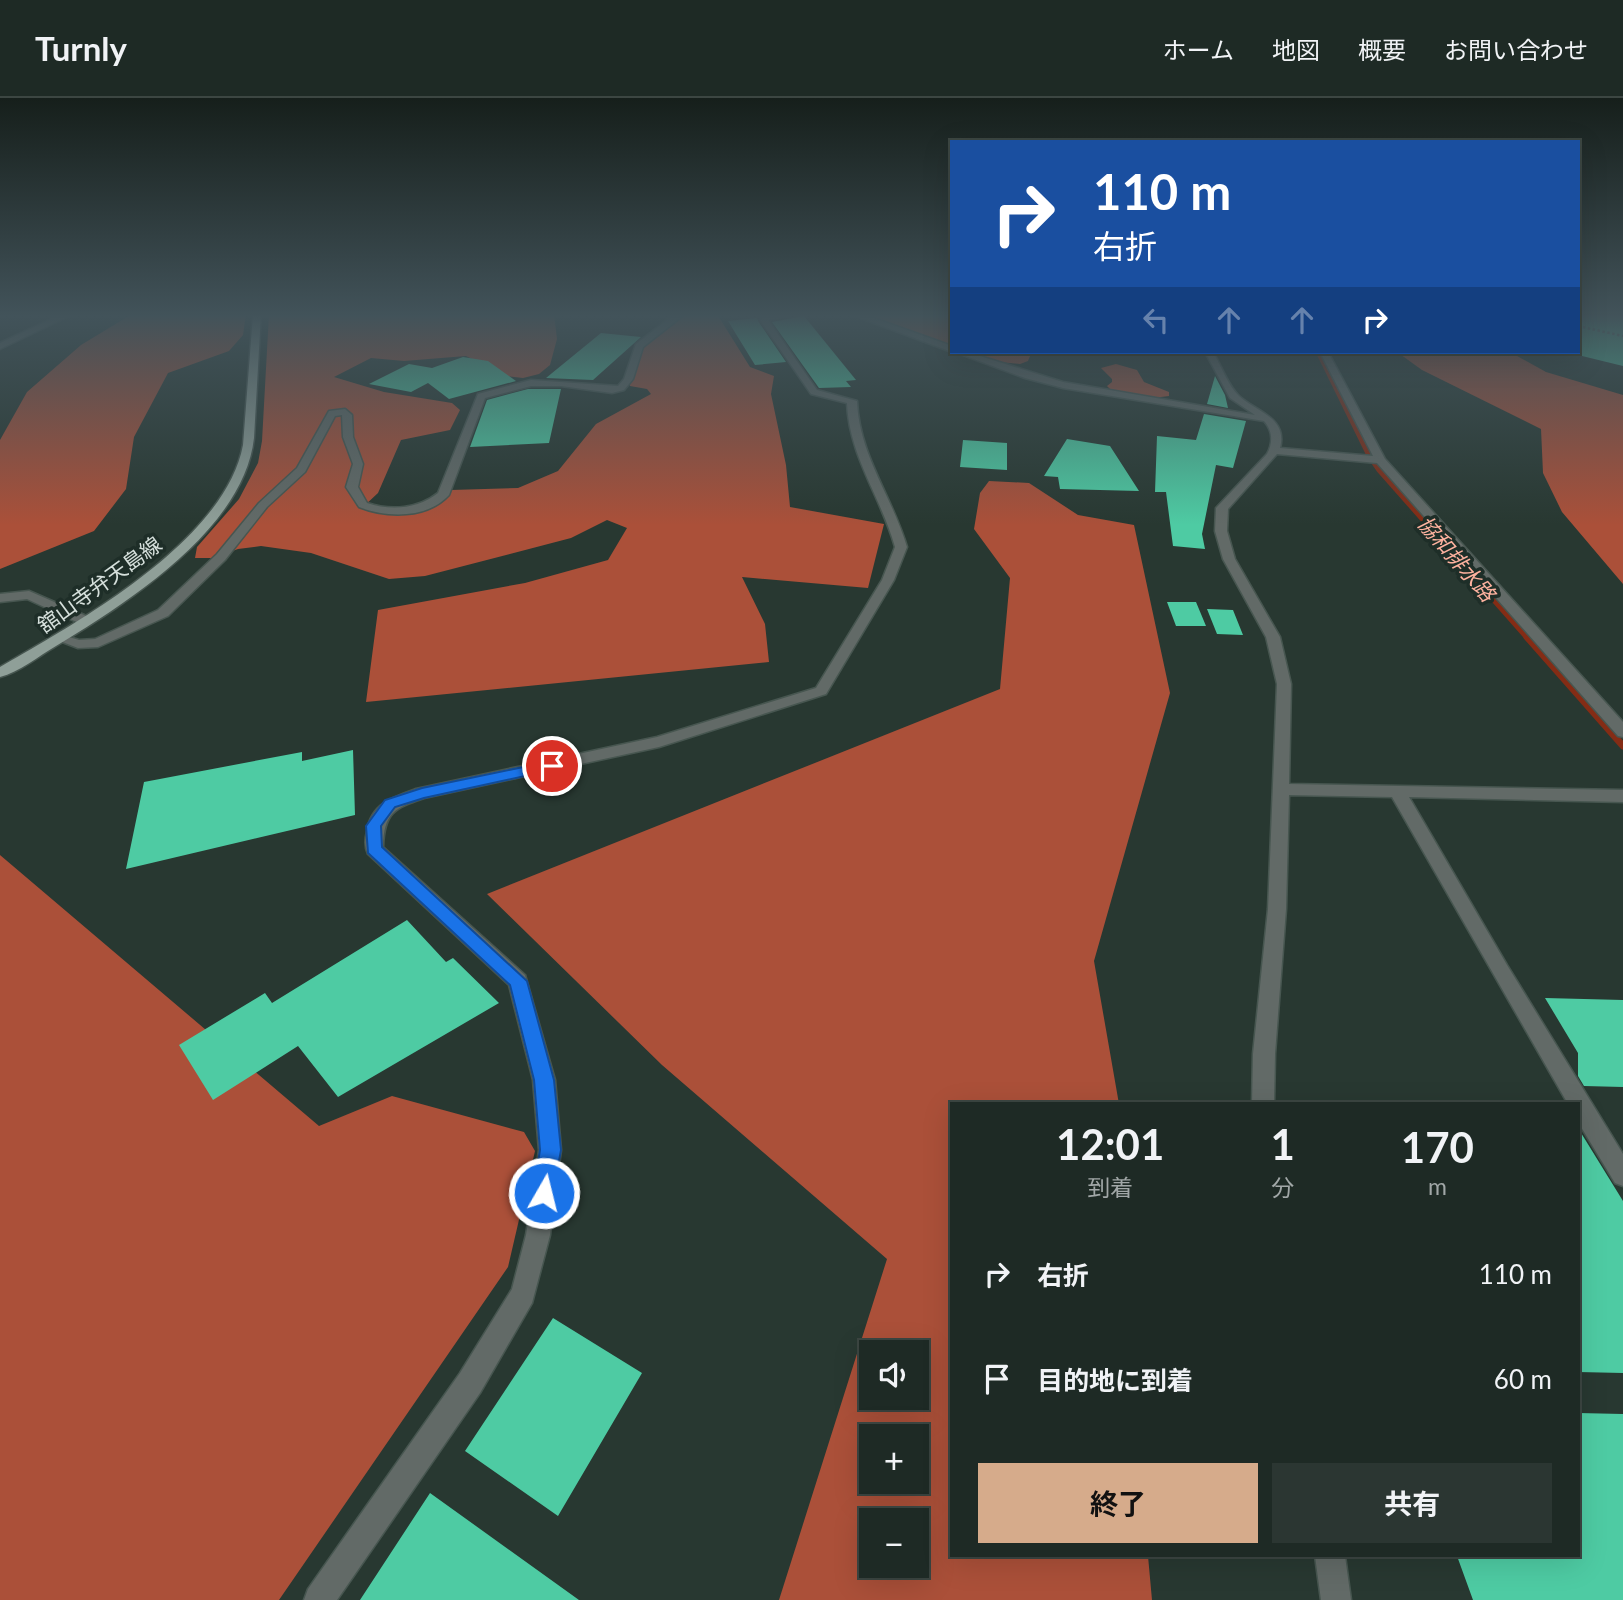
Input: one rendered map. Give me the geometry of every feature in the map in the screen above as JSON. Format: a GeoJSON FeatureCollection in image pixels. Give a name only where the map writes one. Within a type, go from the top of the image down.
{"type":"FeatureCollection","features":[{"type":"Feature","properties":{"kind":"main road","name":"舘山寺弁天島線"},"geometry":{"type":"LineString","coordinates":[[0,673],[86,621],[172,556],[214,513],[232,488],[243,464],[248,443],[252,384]]}},
{"type":"Feature","properties":{"kind":"street"},"geometry":{"type":"LineString","coordinates":[[59,638],[78,644],[98,643],[163,613],[221,557],[263,505],[301,470],[332,413],[347,415],[348,436],[358,464],[352,486],[363,505],[377,509],[420,508],[443,495],[481,396],[518,384]]}},
{"type":"Feature","properties":{"kind":"street"},"geometry":{"type":"LineString","coordinates":[[570,384],[612,390],[621,388],[624,384]]}},
{"type":"Feature","properties":{"kind":"street"},"geometry":{"type":"LineString","coordinates":[[319,1600],[470,1383],[523,1294],[538,1235],[550,1150],[544,1080],[518,981],[374,849],[374,826],[390,804],[422,793],[659,742],[821,691],[888,580],[901,547],[857,446],[851,423],[852,401],[814,392],[809,384]]}},
{"type":"Feature","properties":{"kind":"street"},"geometry":{"type":"LineString","coordinates":[[1059,384],[1269,420]]}},
{"type":"Feature","properties":{"kind":"street"},"geometry":{"type":"LineString","coordinates":[[1227,384],[1233,396],[1269,420],[1276,430],[1274,452],[1222,508],[1221,531],[1229,559],[1273,637],[1283,684],[1277,909],[1264,1054],[1263,1102]]}},
{"type":"Feature","properties":{"kind":"street"},"geometry":{"type":"LineString","coordinates":[[1340,384],[1378,460],[1623,732]]}},
{"type":"Feature","properties":{"kind":"street"},"geometry":{"type":"LineString","coordinates":[[1274,452],[1378,460]]}},
{"type":"Feature","properties":{"kind":"street"},"geometry":{"type":"LineString","coordinates":[[0,598],[29,595],[86,621]]}},
{"type":"Feature","properties":{"kind":"street"},"geometry":{"type":"LineString","coordinates":[[1280,789],[1623,796]]}},
{"type":"Feature","properties":{"kind":"street"},"geometry":{"type":"LineString","coordinates":[[1398,793],[1579,1102]]}},
{"type":"Feature","properties":{"kind":"street"},"geometry":{"type":"LineString","coordinates":[[1580,1104],[1623,1175]]}},
{"type":"Feature","properties":{"kind":"street"},"geometry":{"type":"LineString","coordinates":[[1330,1557],[1336,1600]]}},
{"type":"Feature","properties":{"kind":"shaded area"},"geometry":{"type":"Polygon","coordinates":[[[36,384],[162,384],[134,437],[126,489],[94,531],[0,569],[0,440],[27,392],[36,384]]]}},
{"type":"Feature","properties":{"kind":"shaded area"},"geometry":{"type":"Polygon","coordinates":[[[265,384],[358,384],[384,392],[452,403],[460,410],[450,430],[401,440],[378,493],[363,507],[365,510],[387,513],[412,512],[436,505],[445,499],[451,490],[518,488],[558,471],[596,424],[651,394],[647,389],[630,384],[773,384],[771,394],[786,465],[790,507],[884,524],[868,588],[742,577],[765,624],[769,662],[366,702],[378,610],[525,583],[608,560],[627,528],[607,520],[571,538],[425,576],[389,579],[311,553],[261,546],[238,549],[213,558],[195,558],[197,547],[239,499],[258,463],[265,384]]]}},
{"type":"Feature","properties":{"kind":"shaded area"},"geometry":{"type":"Polygon","coordinates":[[[1149,384],[1169,392],[1169,396],[1153,398],[1111,390],[1107,386],[1149,384]]]}},
{"type":"Feature","properties":{"kind":"shaded area"},"geometry":{"type":"Polygon","coordinates":[[[1450,384],[1586,384],[1623,395],[1623,584],[1562,512],[1543,473],[1541,429],[1450,384]]]}},
{"type":"Feature","properties":{"kind":"shaded area"},"geometry":{"type":"Polygon","coordinates":[[[989,481],[1029,483],[1078,515],[1134,525],[1170,693],[1094,961],[1119,1102],[950,1102],[950,1557],[1148,1557],[1152,1600],[779,1600],[859,1347],[859,1410],[929,1410],[929,1340],[861,1340],[887,1259],[662,1065],[487,894],[1000,689],[1010,578],[974,529],[980,493],[989,481]]]}},
{"type":"Feature","properties":{"kind":"shaded area"},"geometry":{"type":"Polygon","coordinates":[[[0,855],[319,1126],[392,1096],[524,1132],[535,1151],[508,1267],[279,1600],[0,1600],[0,855]]]}},
{"type":"Feature","properties":{"kind":"building"},"geometry":{"type":"Polygon","coordinates":[[[369,384],[426,384],[411,392],[369,384]]]}},
{"type":"Feature","properties":{"kind":"building"},"geometry":{"type":"Polygon","coordinates":[[[429,384],[504,384],[449,399],[429,384]]]}},
{"type":"Feature","properties":{"kind":"building"},"geometry":{"type":"Polygon","coordinates":[[[816,384],[849,384],[851,387],[819,388],[816,384]]]}},
{"type":"Feature","properties":{"kind":"building"},"geometry":{"type":"Polygon","coordinates":[[[1213,384],[1219,384],[1228,408],[1207,404],[1213,384]]]}},
{"type":"Feature","properties":{"kind":"building"},"geometry":{"type":"Polygon","coordinates":[[[528,389],[561,389],[549,443],[470,447],[487,400],[528,389]]]}},
{"type":"Feature","properties":{"kind":"building"},"geometry":{"type":"Polygon","coordinates":[[[1204,414],[1246,421],[1233,468],[1216,465],[1202,534],[1205,549],[1173,546],[1166,492],[1155,492],[1157,436],[1196,440],[1204,414]]]}},
{"type":"Feature","properties":{"kind":"building"},"geometry":{"type":"Polygon","coordinates":[[[1067,439],[1110,446],[1139,491],[1060,489],[1058,477],[1044,476],[1067,439]]]}},
{"type":"Feature","properties":{"kind":"building"},"geometry":{"type":"Polygon","coordinates":[[[963,440],[1007,443],[1007,470],[960,467],[963,440]]]}},
{"type":"Feature","properties":{"kind":"building"},"geometry":{"type":"Polygon","coordinates":[[[1167,602],[1196,602],[1206,626],[1176,626],[1167,602]]]}},
{"type":"Feature","properties":{"kind":"building"},"geometry":{"type":"Polygon","coordinates":[[[1207,609],[1233,610],[1243,635],[1217,634],[1207,609]]]}},
{"type":"Feature","properties":{"kind":"building"},"geometry":{"type":"Polygon","coordinates":[[[353,750],[355,815],[126,869],[144,782],[302,752],[302,761],[353,750]]]}},
{"type":"Feature","properties":{"kind":"building"},"geometry":{"type":"Polygon","coordinates":[[[407,920],[446,962],[453,958],[499,1003],[338,1097],[298,1046],[213,1100],[179,1045],[265,993],[272,1003],[407,920]]]}},
{"type":"Feature","properties":{"kind":"building"},"geometry":{"type":"Polygon","coordinates":[[[1545,998],[1623,1000],[1623,1087],[1584,1086],[1578,1076],[1578,1053],[1545,998]]]}},
{"type":"Feature","properties":{"kind":"building"},"geometry":{"type":"Polygon","coordinates":[[[1580,1131],[1623,1201],[1623,1373],[1580,1372],[1580,1131]]]}},
{"type":"Feature","properties":{"kind":"building"},"geometry":{"type":"Polygon","coordinates":[[[553,1318],[642,1373],[558,1516],[465,1451],[553,1318]]]}},
{"type":"Feature","properties":{"kind":"building"},"geometry":{"type":"Polygon","coordinates":[[[1580,1413],[1623,1414],[1623,1600],[1473,1600],[1457,1557],[1580,1557],[1580,1413]]]}},
{"type":"Feature","properties":{"kind":"building"},"geometry":{"type":"Polygon","coordinates":[[[430,1493],[579,1600],[360,1600],[430,1493]]]}},
{"type":"Feature","properties":{"kind":"waterway","name":"協和排水路"},"geometry":{"type":"LineString","coordinates":[[1334,384],[1368,454]]}},
{"type":"Feature","properties":{"kind":"waterway","name":"協和排水路"},"geometry":{"type":"LineString","coordinates":[[1368,454],[1379,470],[1528,639]]}},
{"type":"Feature","properties":{"kind":"waterway","name":"協和排水路"},"geometry":{"type":"LineString","coordinates":[[1527,637],[1623,746]]}},
{"type":"Feature","properties":{"kind":"route"},"geometry":{"type":"LineString","coordinates":[[544,1193],[550,1150],[544,1080],[518,981],[374,849],[374,826],[390,804],[422,793],[552,766]]}}]}
